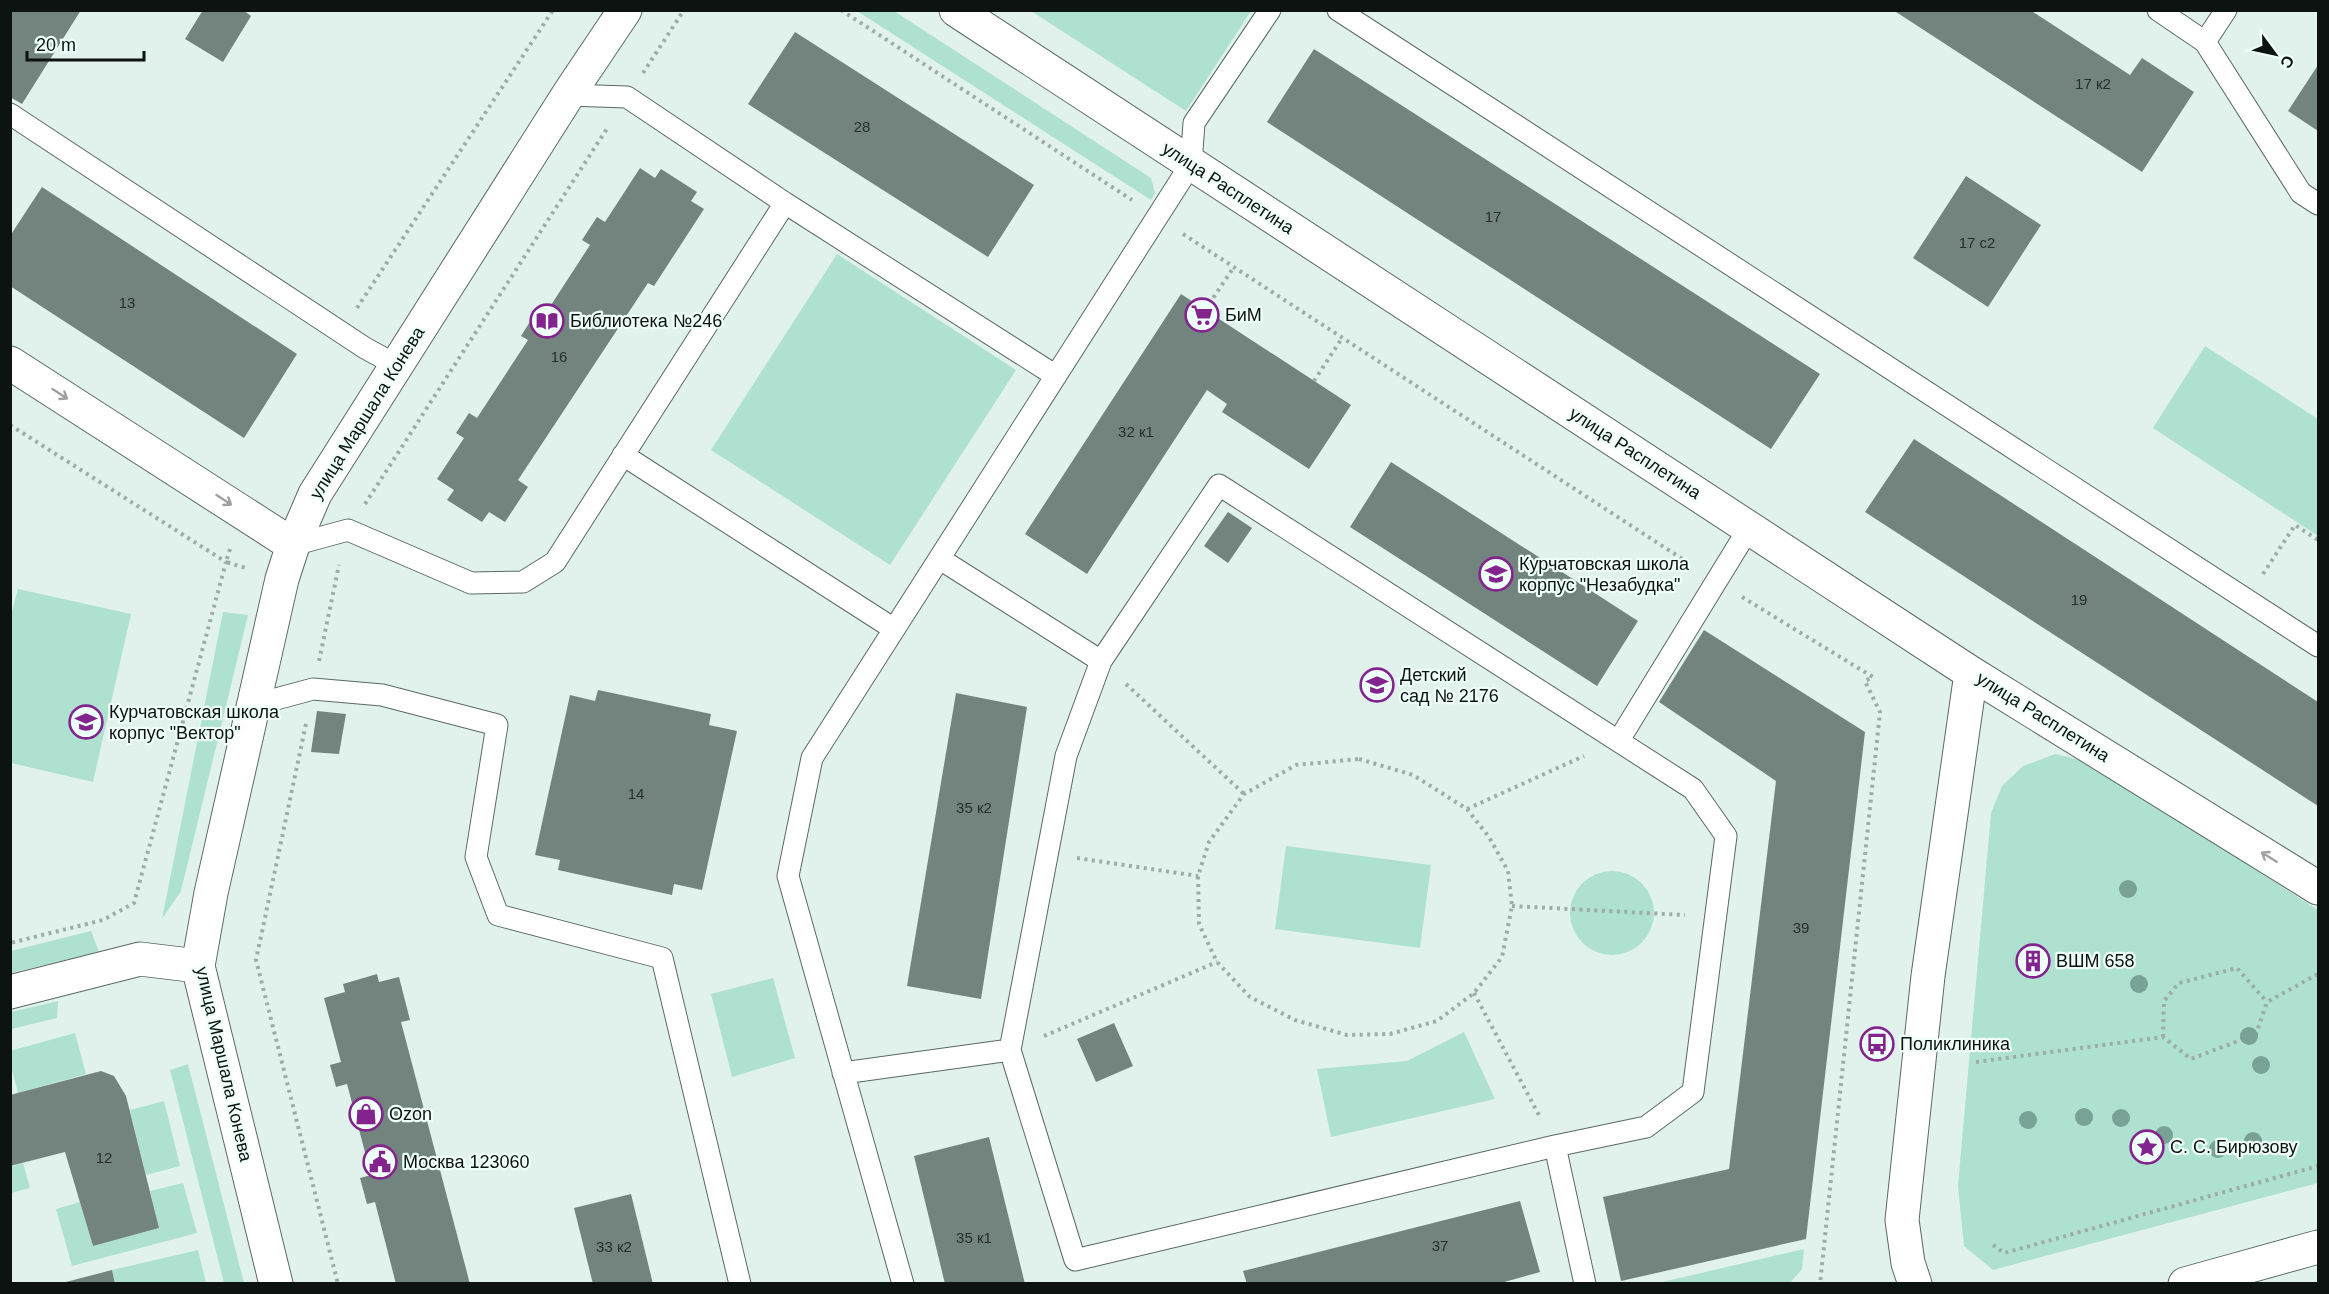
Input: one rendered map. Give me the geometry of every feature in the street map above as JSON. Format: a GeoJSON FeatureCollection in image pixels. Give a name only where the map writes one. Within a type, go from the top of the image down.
{"type":"FeatureCollection","features":[{"type":"Feature","properties":{"kind":"street","name":"улица Маршала Конева"},"geometry":{"type":"LineString","coordinates":[[276,1284],[198,966],[211,893],[282,579],[293,545],[315,494],[568,95],[625,10]]}},
{"type":"Feature","properties":{"kind":"street","name":"улица Расплетина"},"geometry":{"type":"LineString","coordinates":[[956,10],[1971,673],[2319,888]]}},
{"type":"Feature","properties":{"kind":"street"},"geometry":{"type":"LineString","coordinates":[[10,363],[293,545]]}},
{"type":"Feature","properties":{"kind":"street"},"geometry":{"type":"LineString","coordinates":[[1915,1284],[1908,1263],[1902,1220],[1928,976],[1971,673]]}},
{"type":"Feature","properties":{"kind":"street"},"geometry":{"type":"LineString","coordinates":[[10,992],[140,959],[198,966]]}},
{"type":"Feature","properties":{"kind":"street"},"geometry":{"type":"LineString","coordinates":[[2185,1284],[2319,1247]]}},
{"type":"Feature","properties":{"kind":"lane"},"geometry":{"type":"LineString","coordinates":[[903,1284],[788,876],[812,758],[1191,164],[1194,123],[1270,10]]}},
{"type":"Feature","properties":{"kind":"lane"},"geometry":{"type":"LineString","coordinates":[[1338,10],[2319,646]]}},
{"type":"Feature","properties":{"kind":"lane"},"geometry":{"type":"LineString","coordinates":[[2158,10],[2205,42],[2301,193],[2319,204]]}},
{"type":"Feature","properties":{"kind":"lane"},"geometry":{"type":"LineString","coordinates":[[2205,42],[2226,10]]}},
{"type":"Feature","properties":{"kind":"lane"},"geometry":{"type":"LineString","coordinates":[[568,95],[627,97],[785,203],[1056,376]]}},
{"type":"Feature","properties":{"kind":"lane"},"geometry":{"type":"LineString","coordinates":[[10,114],[365,348],[396,365]]}},
{"type":"Feature","properties":{"kind":"lane"},"geometry":{"type":"LineString","coordinates":[[293,545],[348,530],[471,583],[523,582],[555,562],[785,203]]}},
{"type":"Feature","properties":{"kind":"lane"},"geometry":{"type":"LineString","coordinates":[[623,455],[894,629]]}},
{"type":"Feature","properties":{"kind":"lane"},"geometry":{"type":"LineString","coordinates":[[1219,484],[1694,789],[1726,836],[1693,1092],[1646,1126],[1075,1260],[1011,1050],[1066,756],[1101,661],[1219,484]]}},
{"type":"Feature","properties":{"kind":"lane"},"geometry":{"type":"LineString","coordinates":[[1619,740],[1718,582],[1749,528]]}},
{"type":"Feature","properties":{"kind":"lane"},"geometry":{"type":"LineString","coordinates":[[940,560],[1101,661]]}},
{"type":"Feature","properties":{"kind":"lane"},"geometry":{"type":"LineString","coordinates":[[254,705],[313,689],[382,695],[497,726],[476,857],[498,915],[662,958],[740,1284]]}},
{"type":"Feature","properties":{"kind":"lane"},"geometry":{"type":"LineString","coordinates":[[843,1073],[1011,1050]]}},
{"type":"Feature","properties":{"kind":"lane"},"geometry":{"type":"LineString","coordinates":[[1555,1146],[1585,1284]]}},
{"type":"Feature","properties":{"kind":"path"},"geometry":{"type":"LineString","coordinates":[[338,1284],[256,960],[348,530],[684,10]]}},
{"type":"Feature","properties":{"kind":"path"},"geometry":{"type":"LineString","coordinates":[[841,10],[1718,582],[1873,677],[1865,681],[1880,712],[1821,1284]]}},
{"type":"Feature","properties":{"kind":"path"},"geometry":{"type":"LineString","coordinates":[[1205,310],[1234,267]]}},
{"type":"Feature","properties":{"kind":"path"},"geometry":{"type":"LineString","coordinates":[[1314,381],[1342,338]]}},
{"type":"Feature","properties":{"kind":"path"},"geometry":{"type":"LineString","coordinates":[[10,425],[226,562],[134,903],[103,920],[10,943]]}},
{"type":"Feature","properties":{"kind":"path"},"geometry":{"type":"LineString","coordinates":[[2246,599],[2295,525],[2319,540]]}},
{"type":"Feature","properties":{"kind":"path"},"geometry":{"type":"LineString","coordinates":[[1101,661],[1244,794]]}},
{"type":"Feature","properties":{"kind":"path"},"geometry":{"type":"LineString","coordinates":[[1467,809],[1619,740]]}},
{"type":"Feature","properties":{"kind":"path"},"geometry":{"type":"LineString","coordinates":[[1359,759],[1413,775],[1467,809],[1489,837],[1508,871],[1512,906],[1502,957],[1474,993],[1437,1021],[1390,1034],[1347,1035],[1295,1020],[1250,998],[1217,962],[1199,924],[1198,876],[1209,842],[1244,794],[1296,765],[1359,759]]}},
{"type":"Feature","properties":{"kind":"path"},"geometry":{"type":"LineString","coordinates":[[1048,854],[1198,876]]}},
{"type":"Feature","properties":{"kind":"path"},"geometry":{"type":"LineString","coordinates":[[1512,906],[1716,917]]}},
{"type":"Feature","properties":{"kind":"path"},"geometry":{"type":"LineString","coordinates":[[1011,1050],[1217,962]]}},
{"type":"Feature","properties":{"kind":"path"},"geometry":{"type":"LineString","coordinates":[[2163,1037],[2164,1001],[2179,983],[2237,968],[2266,1002]]}},
{"type":"Feature","properties":{"kind":"path"},"geometry":{"type":"LineString","coordinates":[[1976,1062],[2163,1037],[2191,1059],[2256,1034],[2266,1002],[2319,974]]}},
{"type":"Feature","properties":{"kind":"path"},"geometry":{"type":"LineString","coordinates":[[1474,993],[1555,1146]]}},
{"type":"Feature","properties":{"kind":"path"},"geometry":{"type":"LineString","coordinates":[[1993,1245],[2004,1252],[2319,1166]]}},
{"type":"Feature","properties":{"kind":"green space"},"geometry":{"type":"Polygon","coordinates":[[[857,11],[894,11],[1151,178],[1155,193],[1151,200],[857,11]]]}},
{"type":"Feature","properties":{"kind":"green space"},"geometry":{"type":"Polygon","coordinates":[[[1031,11],[1251,11],[1186,111],[1031,11]]]}},
{"type":"Feature","properties":{"kind":"green space"},"geometry":{"type":"Polygon","coordinates":[[[837,254],[1016,370],[890,565],[711,450],[837,254]]]}},
{"type":"Feature","properties":{"kind":"green space"},"geometry":{"type":"Polygon","coordinates":[[[2205,346],[2318,419],[2318,536],[2153,428],[2205,346]]]}},
{"type":"Feature","properties":{"kind":"green space"},"geometry":{"type":"Polygon","coordinates":[[[18,589],[131,614],[93,782],[11,763],[10,619],[18,589]]]}},
{"type":"Feature","properties":{"kind":"green space"},"geometry":{"type":"Polygon","coordinates":[[[223,612],[248,615],[181,891],[162,919],[223,612]]]}},
{"type":"Feature","properties":{"kind":"green space"},"geometry":{"type":"Polygon","coordinates":[[[2055,754],[2086,761],[2318,910],[2318,1183],[1993,1270],[1964,1246],[1958,1186],[1991,813],[2002,786],[2023,766],[2055,754]]]}},
{"type":"Feature","properties":{"kind":"green space"},"geometry":{"type":"Polygon","coordinates":[[[1286,846],[1431,865],[1420,948],[1275,929],[1286,846]]]}},
{"type":"Feature","properties":{"kind":"green space"},"geometry":{"type":"Polygon","coordinates":[[[1604,871],[1620,871],[1636,878],[1647,889],[1654,905],[1651,929],[1642,943],[1620,955],[1604,955],[1588,948],[1577,937],[1570,921],[1570,905],[1577,889],[1588,878],[1604,871]]]}},
{"type":"Feature","properties":{"kind":"green space"},"geometry":{"type":"Polygon","coordinates":[[[91,931],[99,952],[11,973],[11,951],[91,931]]]}},
{"type":"Feature","properties":{"kind":"green space"},"geometry":{"type":"Polygon","coordinates":[[[773,978],[795,1058],[732,1077],[711,994],[773,978]]]}},
{"type":"Feature","properties":{"kind":"green space"},"geometry":{"type":"Polygon","coordinates":[[[58,1001],[57,1018],[11,1029],[11,1012],[58,1001]]]}},
{"type":"Feature","properties":{"kind":"green space"},"geometry":{"type":"Polygon","coordinates":[[[1464,1032],[1495,1099],[1331,1137],[1317,1069],[1407,1061],[1464,1032]]]}},
{"type":"Feature","properties":{"kind":"green space"},"geometry":{"type":"Polygon","coordinates":[[[75,1033],[86,1074],[18,1093],[11,1067],[10,1051],[75,1033]]]}},
{"type":"Feature","properties":{"kind":"green space"},"geometry":{"type":"Polygon","coordinates":[[[188,1064],[244,1283],[224,1283],[170,1070],[188,1064]]]}},
{"type":"Feature","properties":{"kind":"green space"},"geometry":{"type":"Polygon","coordinates":[[[164,1101],[180,1166],[146,1175],[130,1110],[164,1101]]]}},
{"type":"Feature","properties":{"kind":"green space"},"geometry":{"type":"Polygon","coordinates":[[[23,1163],[30,1188],[11,1193],[11,1166],[23,1163]]]}},
{"type":"Feature","properties":{"kind":"green space"},"geometry":{"type":"Polygon","coordinates":[[[183,1183],[197,1233],[72,1266],[56,1209],[80,1202],[93,1246],[159,1228],[150,1191],[183,1183]]]}},
{"type":"Feature","properties":{"kind":"green space"},"geometry":{"type":"Polygon","coordinates":[[[1804,1249],[1802,1269],[1790,1283],[1658,1283],[1804,1249]]]}},
{"type":"Feature","properties":{"kind":"green space"},"geometry":{"type":"Polygon","coordinates":[[[198,1250],[206,1283],[115,1283],[112,1270],[198,1250]]]}},
{"type":"Feature","properties":{"kind":"building"},"geometry":{"type":"Polygon","coordinates":[[[10,10],[81,10],[22,104],[10,97],[10,10]]]}},
{"type":"Feature","properties":{"kind":"building"},"geometry":{"type":"Polygon","coordinates":[[[203,10],[243,10],[251,16],[223,62],[185,39],[203,10]]]}},
{"type":"Feature","properties":{"kind":"building"},"geometry":{"type":"Polygon","coordinates":[[[1893,10],[2030,10],[2130,75],[2142,58],[2194,92],[2142,172],[1893,10]]]}},
{"type":"Feature","properties":{"kind":"building"},"geometry":{"type":"Polygon","coordinates":[[[795,32],[1034,185],[988,257],[748,104],[795,32]]]}},
{"type":"Feature","properties":{"kind":"building"},"geometry":{"type":"Polygon","coordinates":[[[1314,49],[1820,374],[1771,449],[1267,122],[1314,49]]]}},
{"type":"Feature","properties":{"kind":"building"},"geometry":{"type":"Polygon","coordinates":[[[2318,65],[2318,131],[2288,111],[2318,65]]]}},
{"type":"Feature","properties":{"kind":"building"},"geometry":{"type":"Polygon","coordinates":[[[640,168],[655,178],[661,169],[697,192],[691,201],[704,209],[654,286],[648,283],[518,480],[528,487],[505,522],[489,512],[482,522],[447,500],[454,490],[437,479],[464,438],[456,433],[469,413],[477,418],[528,340],[521,336],[533,317],[540,322],[590,245],[582,240],[597,217],[605,222],[640,168]]]}},
{"type":"Feature","properties":{"kind":"building"},"geometry":{"type":"Polygon","coordinates":[[[1966,176],[2041,225],[1988,307],[1913,258],[1966,176]]]}},
{"type":"Feature","properties":{"kind":"building"},"geometry":{"type":"Polygon","coordinates":[[[42,187],[297,354],[244,438],[10,286],[10,236],[42,187]]]}},
{"type":"Feature","properties":{"kind":"building"},"geometry":{"type":"Polygon","coordinates":[[[1181,294],[1351,405],[1309,469],[1222,412],[1227,404],[1207,390],[1087,574],[1025,534],[1181,294]]]}},
{"type":"Feature","properties":{"kind":"building"},"geometry":{"type":"Polygon","coordinates":[[[1914,439],[2318,702],[2318,806],[1865,512],[1914,439]]]}},
{"type":"Feature","properties":{"kind":"building"},"geometry":{"type":"Polygon","coordinates":[[[1391,462],[1638,621],[1597,686],[1350,527],[1391,462]]]}},
{"type":"Feature","properties":{"kind":"building"},"geometry":{"type":"Polygon","coordinates":[[[1228,512],[1252,528],[1228,563],[1204,546],[1228,512]]]}},
{"type":"Feature","properties":{"kind":"building"},"geometry":{"type":"Polygon","coordinates":[[[1704,630],[1865,732],[1806,1239],[1621,1281],[1603,1197],[1729,1169],[1776,781],[1659,702],[1704,630]]]}},
{"type":"Feature","properties":{"kind":"building"},"geometry":{"type":"Polygon","coordinates":[[[598,690],[711,714],[709,725],[737,731],[702,890],[674,884],[672,895],[558,870],[560,860],[535,855],[570,695],[595,701],[598,690]]]}},
{"type":"Feature","properties":{"kind":"building"},"geometry":{"type":"Polygon","coordinates":[[[956,693],[1027,707],[981,999],[907,986],[956,693]]]}},
{"type":"Feature","properties":{"kind":"building"},"geometry":{"type":"Polygon","coordinates":[[[317,711],[346,714],[339,754],[311,752],[317,711]]]}},
{"type":"Feature","properties":{"kind":"building","name":"ВШM 658"},"geometry":{"type":"Polygon","coordinates":[[[2040,947],[2048,960],[2041,975],[2025,974],[2018,961],[2024,948],[2040,947]]]}},
{"type":"Feature","properties":{"kind":"building"},"geometry":{"type":"Polygon","coordinates":[[[377,974],[379,982],[399,977],[410,1020],[401,1022],[470,1284],[396,1284],[375,1202],[367,1204],[360,1178],[371,1175],[347,1084],[336,1087],[330,1065],[341,1062],[324,998],[345,992],[343,984],[377,974]]]}},
{"type":"Feature","properties":{"kind":"building"},"geometry":{"type":"Polygon","coordinates":[[[1114,1023],[1133,1066],[1096,1082],[1077,1039],[1114,1023]]]}},
{"type":"Feature","properties":{"kind":"building"},"geometry":{"type":"Polygon","coordinates":[[[101,1071],[114,1076],[126,1096],[159,1228],[93,1246],[65,1152],[10,1166],[10,1095],[101,1071]]]}},
{"type":"Feature","properties":{"kind":"building"},"geometry":{"type":"Polygon","coordinates":[[[989,1137],[1025,1284],[945,1284],[914,1156],[989,1137]]]}},
{"type":"Feature","properties":{"kind":"building"},"geometry":{"type":"Polygon","coordinates":[[[631,1194],[653,1284],[593,1284],[574,1208],[631,1194]]]}},
{"type":"Feature","properties":{"kind":"building"},"geometry":{"type":"Polygon","coordinates":[[[1520,1201],[1540,1272],[1497,1284],[1247,1284],[1243,1271],[1520,1201]]]}},
{"type":"Feature","properties":{"kind":"building"},"geometry":{"type":"Polygon","coordinates":[[[112,1270],[115,1284],[62,1284],[62,1283],[112,1270]]]}},
{"type":"Feature","properties":{"kind":"place","name":"БиМ"},"geometry":{"type":"Point","coordinates":[1202,315]}},
{"type":"Feature","properties":{"kind":"place","name":"Библиотека №246"},"geometry":{"type":"Point","coordinates":[547,321]}},
{"type":"Feature","properties":{"kind":"place","name":"Курчатовская школа корпус \"Незабудка\""},"geometry":{"type":"Point","coordinates":[1496,574]}},
{"type":"Feature","properties":{"kind":"place","name":"Детский сад № 2176"},"geometry":{"type":"Point","coordinates":[1377,685]}},
{"type":"Feature","properties":{"kind":"place","name":"Курчатовская школа корпус \"Вектор\""},"geometry":{"type":"Point","coordinates":[86,722]}},
{"type":"Feature","properties":{"kind":"place","name":"ВШM 658"},"geometry":{"type":"Point","coordinates":[2033,961]}},
{"type":"Feature","properties":{"kind":"place","name":"Поликлиника"},"geometry":{"type":"Point","coordinates":[1877,1044]}},
{"type":"Feature","properties":{"kind":"place","name":"Ozon"},"geometry":{"type":"Point","coordinates":[366,1114]}},
{"type":"Feature","properties":{"kind":"place","name":"С. С. Бирюзову"},"geometry":{"type":"Point","coordinates":[2147,1147]}},
{"type":"Feature","properties":{"kind":"place","name":"Москва 123060"},"geometry":{"type":"Point","coordinates":[380,1162]}}]}
